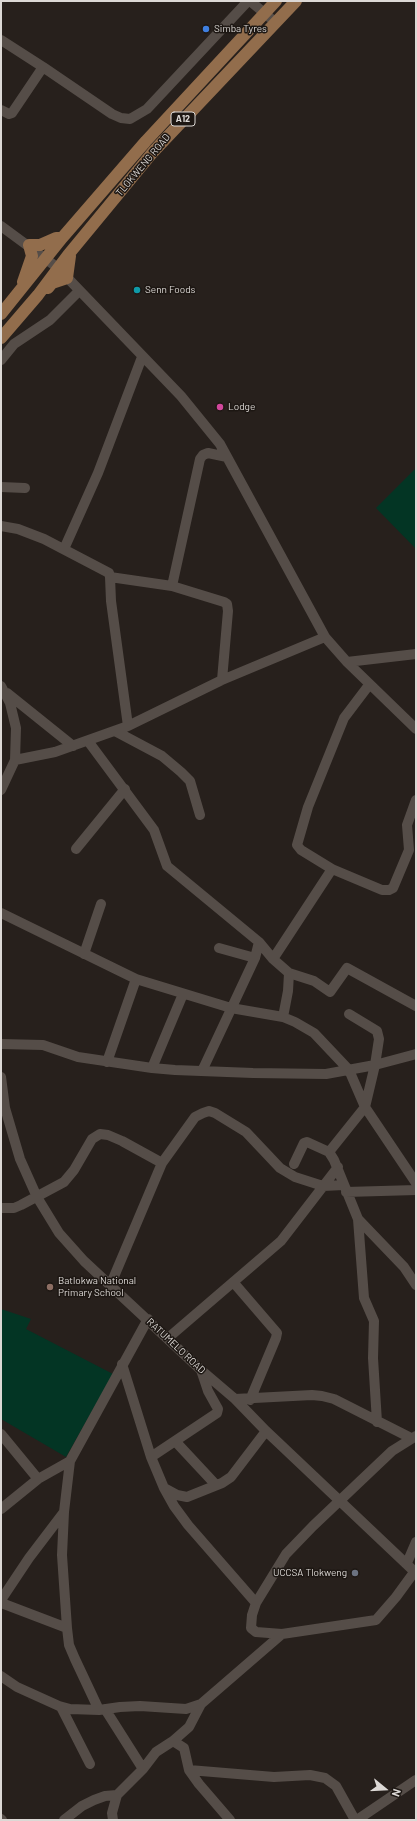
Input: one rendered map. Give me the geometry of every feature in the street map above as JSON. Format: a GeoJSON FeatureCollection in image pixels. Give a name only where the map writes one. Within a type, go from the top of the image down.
{"type":"FeatureCollection","features":[{"type":"Feature","properties":{"kind":"main road","name":"TLOKWENG ROAD"},"geometry":{"type":"LineString","coordinates":[[1,314],[62,238],[146,141],[276,1]]}},
{"type":"Feature","properties":{"kind":"main road","name":"TLOKWENG ROAD"},"geometry":{"type":"LineString","coordinates":[[1,338],[38,295],[58,268],[153,152],[274,22],[296,1]]}},
{"type":"Feature","properties":{"kind":"main road"},"geometry":{"type":"LineString","coordinates":[[24,287],[23,278],[32,256],[29,245],[40,244],[56,238],[62,238]]}},
{"type":"Feature","properties":{"kind":"main road"},"geometry":{"type":"LineString","coordinates":[[38,295],[46,291],[52,283],[67,278],[70,256],[78,245]]}},
{"type":"Feature","properties":{"kind":"street"},"geometry":{"type":"LineString","coordinates":[[1,40],[112,114],[121,118],[130,119],[147,109],[249,1],[274,22]]}},
{"type":"Feature","properties":{"kind":"street"},"geometry":{"type":"LineString","coordinates":[[1,110],[8,114],[12,113],[43,67]]}},
{"type":"Feature","properties":{"kind":"street"},"geometry":{"type":"LineString","coordinates":[[3,231],[29,245],[58,268],[181,396],[220,444],[325,637],[347,662],[416,729]]}},
{"type":"Feature","properties":{"kind":"street"},"geometry":{"type":"LineString","coordinates":[[1,360],[14,344],[50,320],[79,291]]}},
{"type":"Feature","properties":{"kind":"street"},"geometry":{"type":"LineString","coordinates":[[64,549],[98,473],[142,357]]}},
{"type":"Feature","properties":{"kind":"street"},"geometry":{"type":"LineString","coordinates":[[172,586],[200,459],[203,455],[208,453],[227,457]]}},
{"type":"Feature","properties":{"kind":"street"},"geometry":{"type":"LineString","coordinates":[[1,487],[25,488]]}},
{"type":"Feature","properties":{"kind":"street"},"geometry":{"type":"LineString","coordinates":[[1,526],[18,529],[38,536],[107,570],[110,576],[110,601],[128,726]]}},
{"type":"Feature","properties":{"kind":"street"},"geometry":{"type":"LineString","coordinates":[[110,576],[172,586],[197,592],[227,604],[228,611],[222,680]]}},
{"type":"Feature","properties":{"kind":"street"},"geometry":{"type":"LineString","coordinates":[[15,760],[73,746],[115,732],[222,680],[325,637]]}},
{"type":"Feature","properties":{"kind":"street"},"geometry":{"type":"LineString","coordinates":[[347,662],[416,654]]}},
{"type":"Feature","properties":{"kind":"street"},"geometry":{"type":"LineString","coordinates":[[369,684],[344,718],[308,807],[297,845],[301,850],[332,868],[382,890],[391,890],[409,850],[406,827],[416,800]]}},
{"type":"Feature","properties":{"kind":"street"},"geometry":{"type":"LineString","coordinates":[[3,688],[73,746]]}},
{"type":"Feature","properties":{"kind":"street"},"geometry":{"type":"LineString","coordinates":[[1,790],[15,760],[16,728],[14,714],[3,688]]}},
{"type":"Feature","properties":{"kind":"street"},"geometry":{"type":"LineString","coordinates":[[115,732],[162,756],[181,772],[190,781],[200,815]]}},
{"type":"Feature","properties":{"kind":"street"},"geometry":{"type":"LineString","coordinates":[[88,741],[154,830],[167,866],[259,942],[273,959],[289,973],[314,981],[330,992],[347,968],[416,1006]]}},
{"type":"Feature","properties":{"kind":"street"},"geometry":{"type":"LineString","coordinates":[[76,849],[125,789]]}},
{"type":"Feature","properties":{"kind":"street"},"geometry":{"type":"LineString","coordinates":[[273,959],[332,868]]}},
{"type":"Feature","properties":{"kind":"street"},"geometry":{"type":"LineString","coordinates":[[84,954],[101,904]]}},
{"type":"Feature","properties":{"kind":"street"},"geometry":{"type":"LineString","coordinates":[[1,913],[136,978],[182,994],[231,1008],[283,1017],[314,1033],[349,1070],[365,1107],[416,1183]]}},
{"type":"Feature","properties":{"kind":"street"},"geometry":{"type":"LineString","coordinates":[[202,1071],[255,958],[259,942]]}},
{"type":"Feature","properties":{"kind":"street"},"geometry":{"type":"LineString","coordinates":[[219,948],[255,958]]}},
{"type":"Feature","properties":{"kind":"street"},"geometry":{"type":"LineString","coordinates":[[283,1017],[288,991],[289,973]]}},
{"type":"Feature","properties":{"kind":"street"},"geometry":{"type":"LineString","coordinates":[[107,1062],[136,978]]}},
{"type":"Feature","properties":{"kind":"street"},"geometry":{"type":"LineString","coordinates":[[152,1068],[182,994]]}},
{"type":"Feature","properties":{"kind":"street"},"geometry":{"type":"LineString","coordinates":[[329,1152],[365,1107],[376,1065],[379,1040],[377,1031],[349,1014]]}},
{"type":"Feature","properties":{"kind":"street"},"geometry":{"type":"LineString","coordinates":[[1,1044],[43,1045],[78,1057],[107,1062],[152,1068],[202,1071],[326,1074],[415,1057]]}},
{"type":"Feature","properties":{"kind":"street","name":"RATUMELO ROAD"},"geometry":{"type":"LineString","coordinates":[[1,1078],[5,1108],[14,1140],[37,1197],[59,1233],[84,1261],[110,1286],[148,1319],[201,1370],[235,1399],[266,1432],[413,1568]]}},
{"type":"Feature","properties":{"kind":"street"},"geometry":{"type":"LineString","coordinates":[[110,1286],[162,1163],[195,1118],[209,1112],[215,1113],[246,1132],[280,1168],[304,1181],[322,1186],[345,1189],[416,1190]]}},
{"type":"Feature","properties":{"kind":"street"},"geometry":{"type":"LineString","coordinates":[[1,1208],[14,1208],[64,1182],[70,1176],[92,1139],[100,1134],[108,1135],[162,1163]]}},
{"type":"Feature","properties":{"kind":"street"},"geometry":{"type":"LineString","coordinates":[[294,1164],[304,1143],[307,1142],[329,1152],[338,1167],[345,1189],[358,1219],[364,1298],[374,1321],[373,1358],[377,1422]]}},
{"type":"Feature","properties":{"kind":"street"},"geometry":{"type":"LineString","coordinates":[[168,1338],[234,1283],[281,1241],[338,1167]]}},
{"type":"Feature","properties":{"kind":"street"},"geometry":{"type":"LineString","coordinates":[[358,1219],[404,1267],[416,1285]]}},
{"type":"Feature","properties":{"kind":"street"},"geometry":{"type":"LineString","coordinates":[[234,1283],[277,1333],[250,1400]]}},
{"type":"Feature","properties":{"kind":"street"},"geometry":{"type":"LineString","coordinates":[[143,1769],[102,1709],[72,1652],[67,1628],[62,1555],[64,1512],[70,1461],[148,1319]]}},
{"type":"Feature","properties":{"kind":"street"},"geometry":{"type":"LineString","coordinates":[[122,1364],[150,1457],[164,1488],[188,1525],[256,1603]]}},
{"type":"Feature","properties":{"kind":"street"},"geometry":{"type":"LineString","coordinates":[[150,1457],[218,1411],[205,1385],[201,1370]]}},
{"type":"Feature","properties":{"kind":"street"},"geometry":{"type":"LineString","coordinates":[[235,1399],[250,1400],[312,1395],[322,1396],[334,1399],[377,1422],[413,1437]]}},
{"type":"Feature","properties":{"kind":"street"},"geometry":{"type":"LineString","coordinates":[[164,1488],[177,1495],[187,1497],[216,1485],[231,1476],[266,1432]]}},
{"type":"Feature","properties":{"kind":"street"},"geometry":{"type":"LineString","coordinates":[[1,1434],[38,1479]]}},
{"type":"Feature","properties":{"kind":"street"},"geometry":{"type":"LineString","coordinates":[[413,1437],[392,1451],[313,1526],[286,1554],[256,1603],[252,1615],[251,1628],[256,1632],[282,1634],[376,1620],[396,1597],[413,1568],[416,1542]]}},
{"type":"Feature","properties":{"kind":"street"},"geometry":{"type":"LineString","coordinates":[[175,1441],[216,1485]]}},
{"type":"Feature","properties":{"kind":"street"},"geometry":{"type":"LineString","coordinates":[[1,1509],[38,1479],[70,1461]]}},
{"type":"Feature","properties":{"kind":"street"},"geometry":{"type":"LineString","coordinates":[[64,1512],[29,1558],[2,1600],[4,1604],[67,1628]]}},
{"type":"Feature","properties":{"kind":"street"},"geometry":{"type":"LineString","coordinates":[[113,1820],[112,1813],[117,1795],[143,1769],[156,1752],[173,1741],[189,1727],[201,1704],[282,1634]]}},
{"type":"Feature","properties":{"kind":"street"},"geometry":{"type":"LineString","coordinates":[[1,1676],[17,1687],[62,1707],[81,1710],[140,1706],[186,1709],[201,1704]]}},
{"type":"Feature","properties":{"kind":"street"},"geometry":{"type":"LineString","coordinates":[[62,1707],[90,1764]]}},
{"type":"Feature","properties":{"kind":"street"},"geometry":{"type":"LineString","coordinates":[[173,1741],[184,1748],[189,1770],[230,1820]]}},
{"type":"Feature","properties":{"kind":"street"},"geometry":{"type":"LineString","coordinates":[[189,1770],[274,1777],[310,1775],[325,1778],[336,1786],[356,1820],[416,1780]]}},
{"type":"Feature","properties":{"kind":"street"},"geometry":{"type":"LineString","coordinates":[[64,1820],[82,1806],[94,1800],[105,1796],[117,1795]]}},
{"type":"Feature","properties":{"kind":"green space"},"geometry":{"type":"Polygon","coordinates":[[[416,468],[416,549],[376,508],[416,468]]]}},
{"type":"Feature","properties":{"kind":"green space"},"geometry":{"type":"Polygon","coordinates":[[[1,1309],[31,1319],[26,1329],[113,1374],[66,1457],[1,1419],[1,1309]]]}},
{"type":"Feature","properties":{"kind":"place","name":"Simba Tyres"},"geometry":{"type":"Point","coordinates":[206,29]}},
{"type":"Feature","properties":{"kind":"place","name":"Senn Foods"},"geometry":{"type":"Point","coordinates":[137,290]}},
{"type":"Feature","properties":{"kind":"place","name":"Lodge"},"geometry":{"type":"Point","coordinates":[220,407]}},
{"type":"Feature","properties":{"kind":"place","name":"Batlokwa National Primary School"},"geometry":{"type":"Point","coordinates":[50,1287]}},
{"type":"Feature","properties":{"kind":"place","name":"UCCSA Tlokweng"},"geometry":{"type":"Point","coordinates":[355,1573]}}]}
